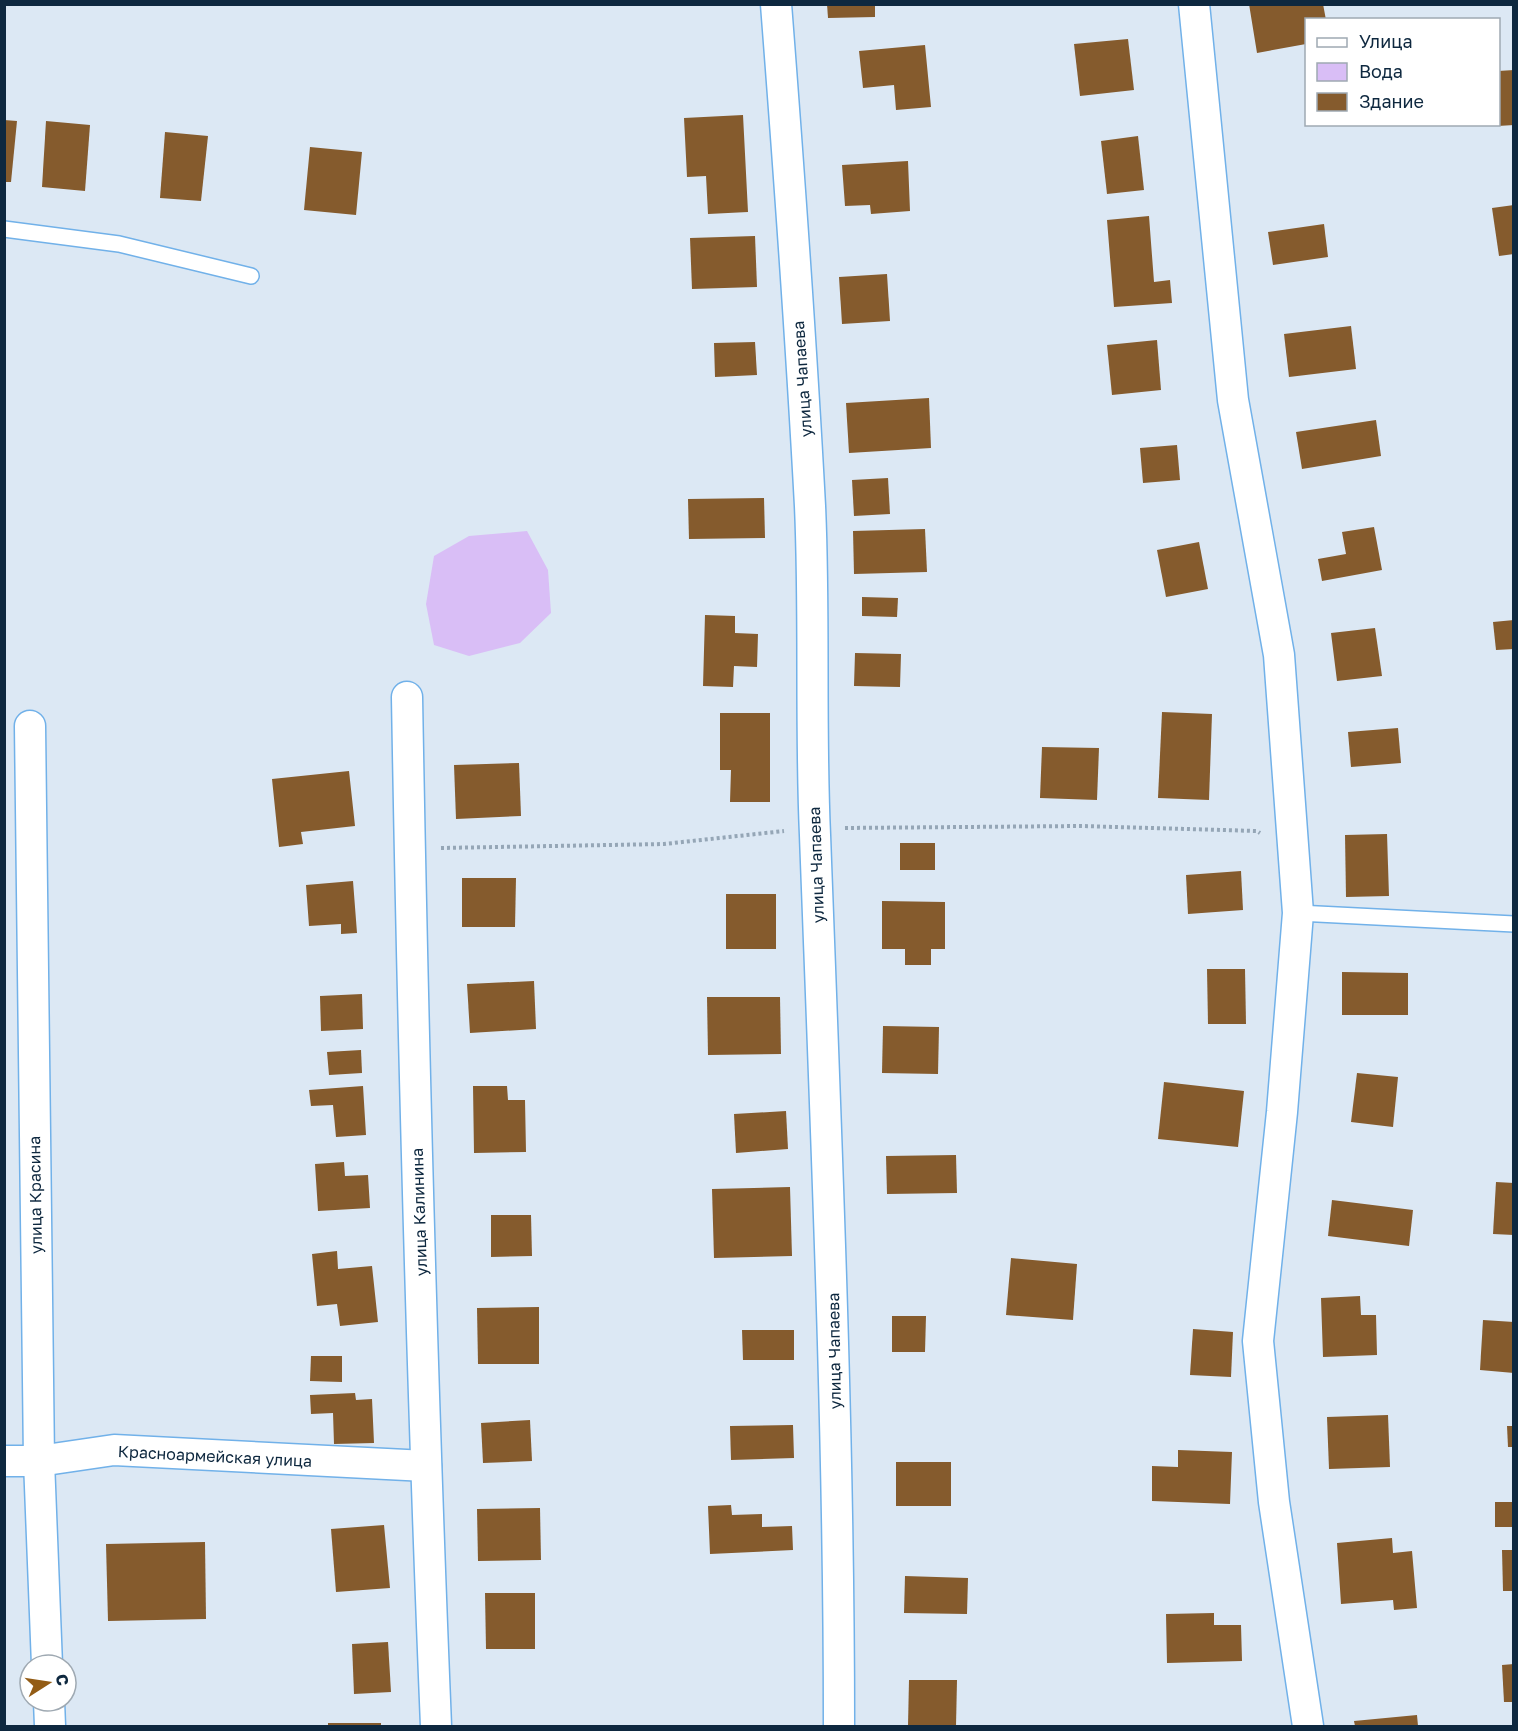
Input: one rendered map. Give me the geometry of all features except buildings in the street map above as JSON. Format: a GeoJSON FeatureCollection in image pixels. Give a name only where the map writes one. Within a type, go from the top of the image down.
{"type":"FeatureCollection","features":[{"type":"Feature","properties":{"kind":"street","name":"улица Чапаева"},"geometry":{"type":"LineString","coordinates":[[776,4],[787,136],[810,510],[814,828],[831,1215],[839,1561],[839,1726]]}},
{"type":"Feature","properties":{"kind":"street"},"geometry":{"type":"LineString","coordinates":[[1194,4],[1233,400],[1279,655],[1298,913],[1282,1112],[1258,1341],[1274,1502],[1308,1726]]}},
{"type":"Feature","properties":{"kind":"street","name":"улица Калинина"},"geometry":{"type":"LineString","coordinates":[[407,697],[426,1466],[436,1726]]}},
{"type":"Feature","properties":{"kind":"street","name":"улица Красина"},"geometry":{"type":"LineString","coordinates":[[30,726],[39,1461],[47,1653]]}},
{"type":"Feature","properties":{"kind":"street","name":"Красноармейская улица"},"geometry":{"type":"LineString","coordinates":[[4,1461],[39,1461],[114,1450],[426,1466]]}},
{"type":"Feature","properties":{"kind":"lane"},"geometry":{"type":"LineString","coordinates":[[4,230],[119,244],[250,276]]}},
{"type":"Feature","properties":{"kind":"lane"},"geometry":{"type":"LineString","coordinates":[[1298,913],[1514,924]]}},
{"type":"Feature","properties":{"kind":"path"},"geometry":{"type":"LineString","coordinates":[[410,849],[664,844],[814,828],[1081,826],[1257,831],[1294,859]]}},
{"type":"Feature","properties":{"kind":"water"},"geometry":{"type":"Polygon","coordinates":[[[527,531],[548,570],[551,613],[520,643],[469,656],[434,645],[426,604],[434,556],[469,536],[527,531]]]}}]}
